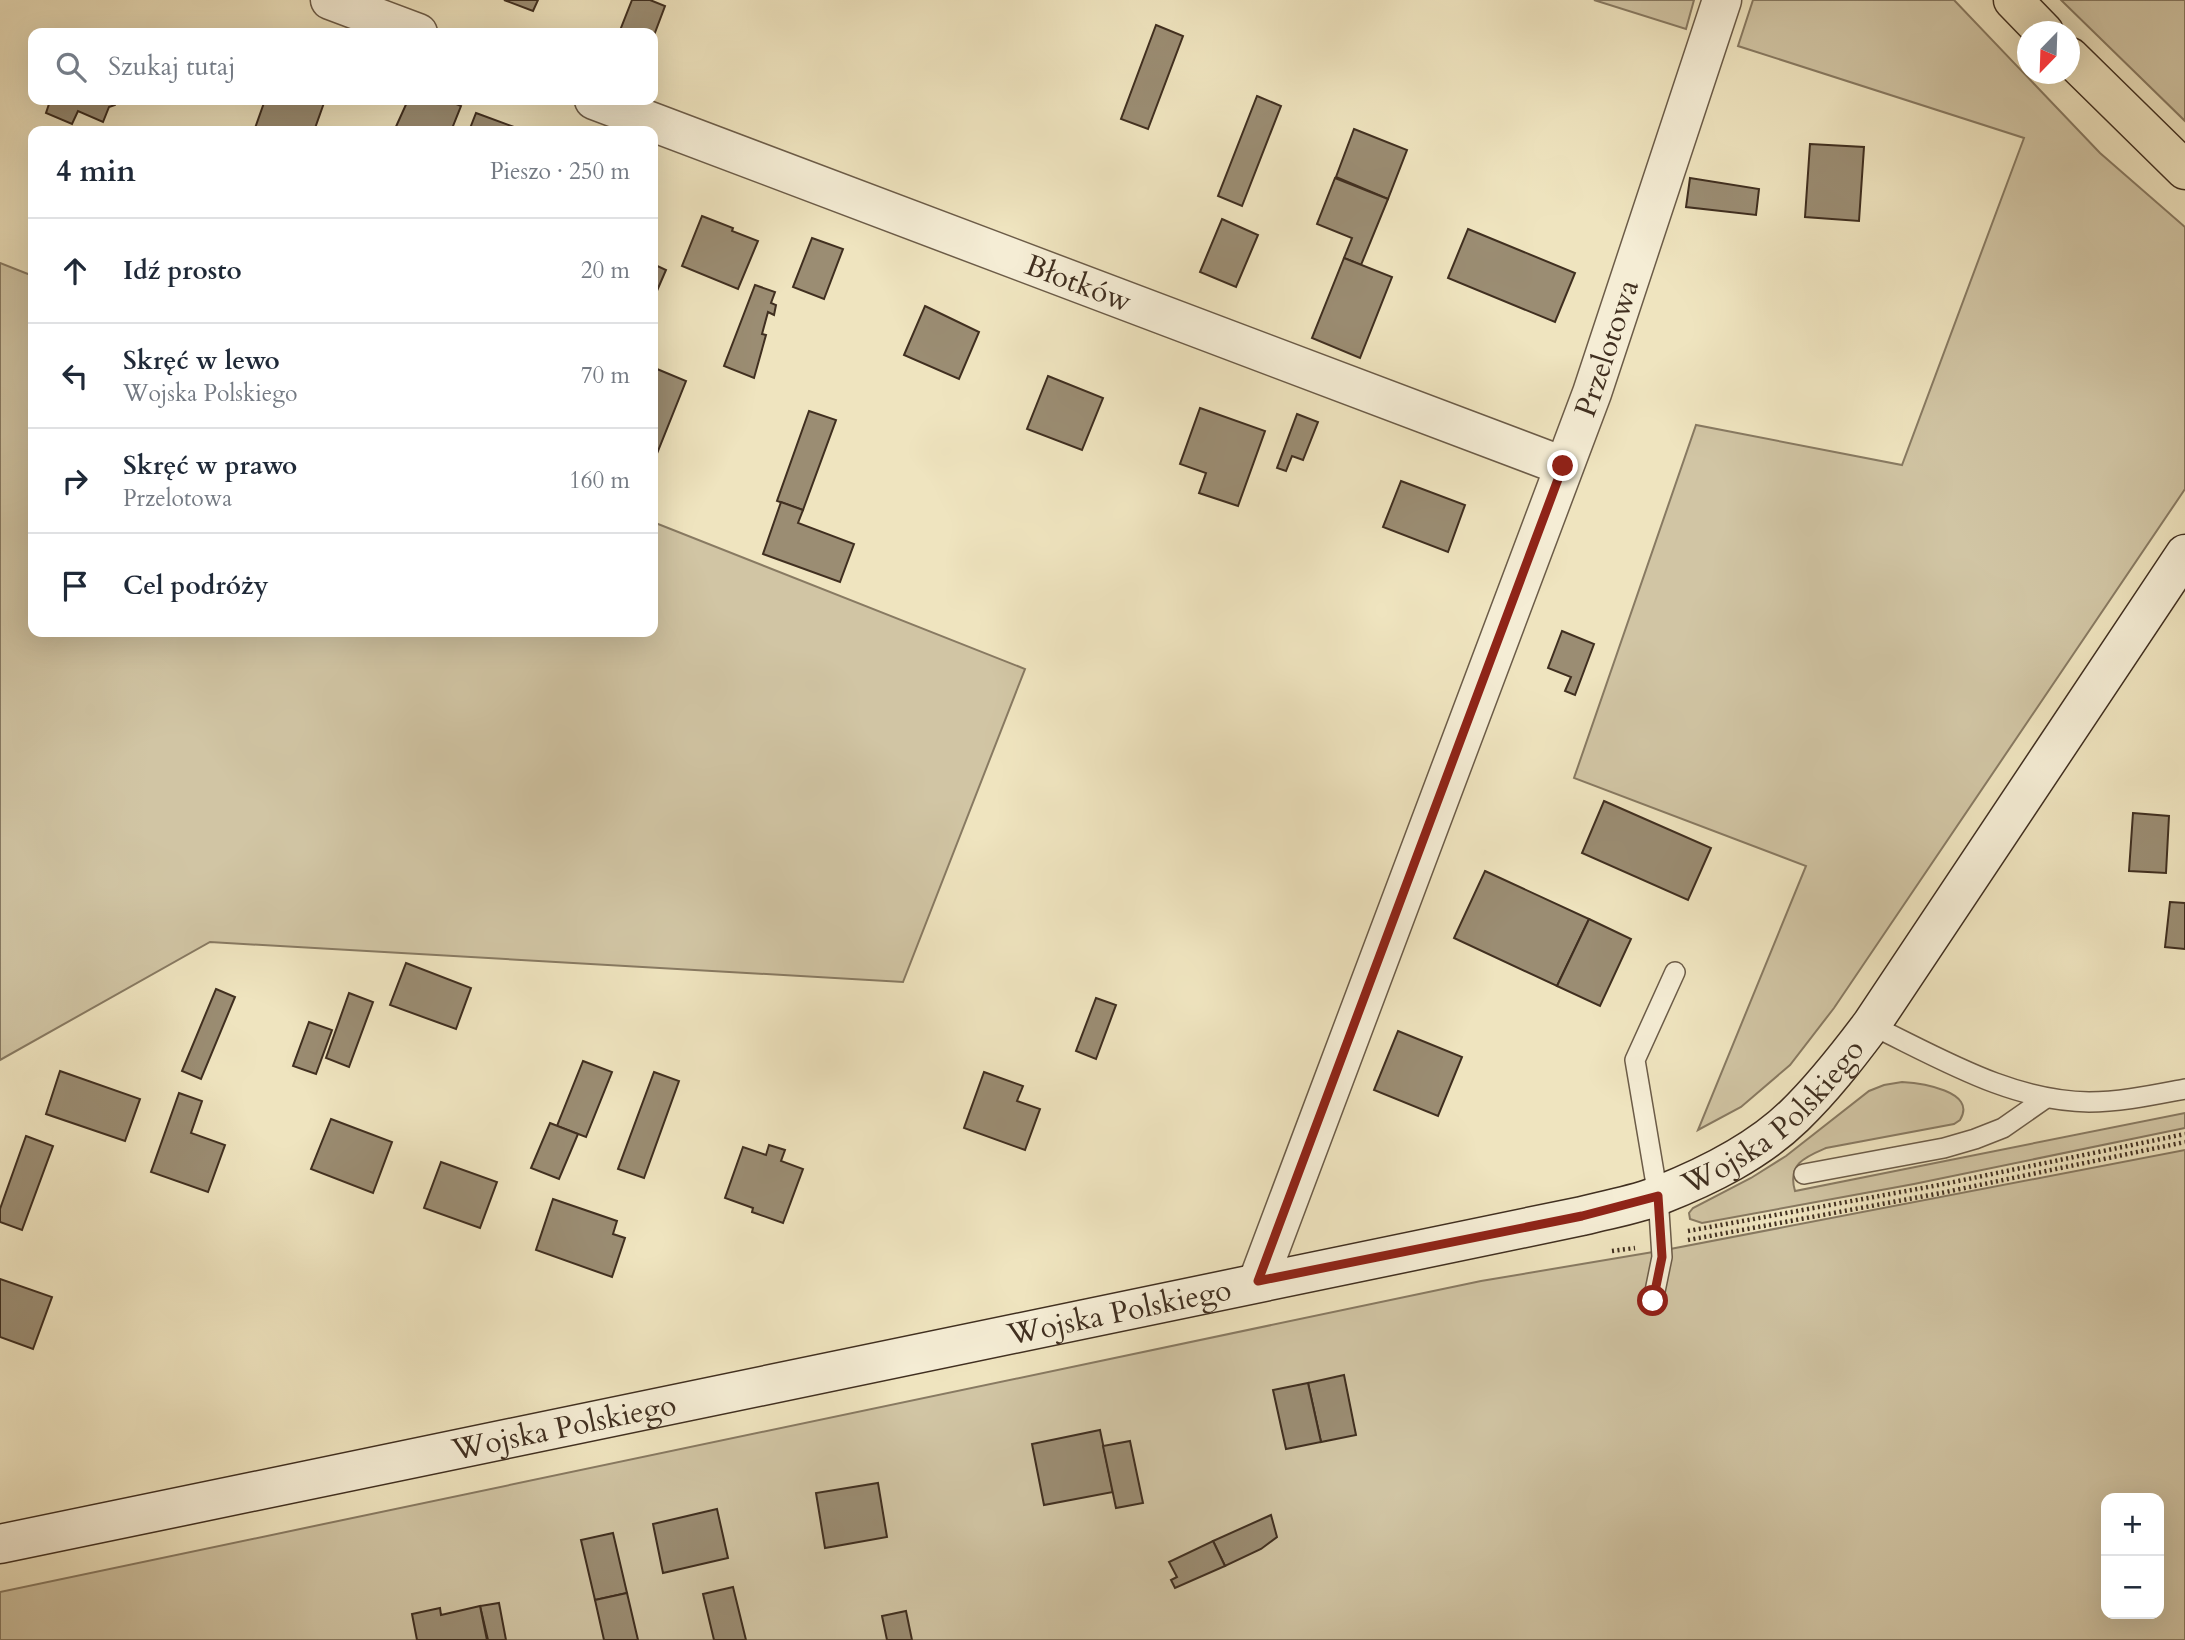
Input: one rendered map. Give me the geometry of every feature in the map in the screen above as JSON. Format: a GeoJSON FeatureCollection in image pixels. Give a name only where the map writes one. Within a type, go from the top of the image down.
{"type":"FeatureCollection","features":[{"type":"Feature","properties":{"kind":"highway"},"geometry":{"type":"LineString","coordinates":[[2013,0],[2033,21]]}},
{"type":"Feature","properties":{"kind":"highway"},"geometry":{"type":"LineString","coordinates":[[2080,67],[2185,170]]}},
{"type":"Feature","properties":{"kind":"street"},"geometry":{"type":"LineString","coordinates":[[330,0],[405,28]]}},
{"type":"Feature","properties":{"kind":"street","name":"Przelotowa"},"geometry":{"type":"LineString","coordinates":[[1258,1281],[1592,393],[1722,0]]}},
{"type":"Feature","properties":{"kind":"street","name":"Błotków"},"geometry":{"type":"LineString","coordinates":[[607,105],[1563,466]]}},
{"type":"Feature","properties":{"kind":"street","name":"Wojska Polskiego"},"geometry":{"type":"LineString","coordinates":[[0,1544],[1258,1281],[1582,1216],[1658,1196],[1708,1174],[1749,1151],[1792,1118],[1830,1078],[1871,1025],[2185,554]]}},
{"type":"Feature","properties":{"kind":"lane"},"geometry":{"type":"LineString","coordinates":[[1653,1301],[1662,1257],[1658,1196],[1635,1060],[1675,972]]}},
{"type":"Feature","properties":{"kind":"lane"},"geometry":{"type":"LineString","coordinates":[[1871,1025],[2006,1088],[2046,1098],[2088,1102],[2185,1089]]}},
{"type":"Feature","properties":{"kind":"lane"},"geometry":{"type":"LineString","coordinates":[[1804,1174],[1944,1148],[1975,1139],[2003,1128],[2046,1098]]}},
{"type":"Feature","properties":{"kind":"shaded area"},"geometry":{"type":"Polygon","coordinates":[[[1594,0],[1694,0],[1686,29],[1594,0]]]}},
{"type":"Feature","properties":{"kind":"shaded area"},"geometry":{"type":"Polygon","coordinates":[[[1753,0],[1954,0],[2017,66],[2017,84],[2034,84],[2100,153],[2185,227],[2185,489],[1834,1008],[1790,1065],[1741,1107],[1698,1130],[1806,866],[1574,778],[1696,425],[1902,465],[2024,138],[1738,46],[1753,0]]]}},
{"type":"Feature","properties":{"kind":"shaded area"},"geometry":{"type":"Polygon","coordinates":[[[2061,0],[2185,0],[2185,121],[2061,0]]]}},
{"type":"Feature","properties":{"kind":"shaded area"},"geometry":{"type":"Polygon","coordinates":[[[0,263],[28,274],[28,637],[658,637],[658,524],[1025,669],[903,982],[210,942],[0,1060],[0,263]]]}},
{"type":"Feature","properties":{"kind":"shaded area"},"geometry":{"type":"Polygon","coordinates":[[[1902,1082],[1933,1087],[1954,1095],[1961,1102],[1963,1110],[1960,1120],[1954,1124],[1826,1148],[1805,1158],[1796,1168],[1793,1182],[1795,1191],[2185,1113],[2185,1128],[1914,1184],[1702,1223],[1690,1219],[1689,1213],[1693,1208],[1751,1178],[1786,1156],[1869,1091],[1902,1082]]]}},
{"type":"Feature","properties":{"kind":"shaded area"},"geometry":{"type":"Polygon","coordinates":[[[2185,1150],[2185,1640],[0,1640],[0,1592],[1481,1281],[1665,1250],[2185,1150]]]}},
{"type":"Feature","properties":{"kind":"building"},"geometry":{"type":"Polygon","coordinates":[[[504,0],[538,0],[533,11],[504,0]]]}},
{"type":"Feature","properties":{"kind":"building"},"geometry":{"type":"Polygon","coordinates":[[[632,0],[650,0],[665,6],[657,28],[621,28],[632,0]]]}},
{"type":"Feature","properties":{"kind":"building"},"geometry":{"type":"Polygon","coordinates":[[[1156,25],[1183,36],[1148,129],[1121,119],[1156,25]]]}},
{"type":"Feature","properties":{"kind":"building"},"geometry":{"type":"Polygon","coordinates":[[[1257,96],[1281,106],[1242,206],[1218,196],[1257,96]]]}},
{"type":"Feature","properties":{"kind":"building"},"geometry":{"type":"Polygon","coordinates":[[[49,105],[115,105],[109,107],[103,122],[78,111],[72,124],[46,113],[49,105]]]}},
{"type":"Feature","properties":{"kind":"building"},"geometry":{"type":"Polygon","coordinates":[[[263,105],[323,105],[316,126],[256,126],[263,105]]]}},
{"type":"Feature","properties":{"kind":"building"},"geometry":{"type":"Polygon","coordinates":[[[406,105],[461,106],[453,126],[396,126],[406,105]]]}},
{"type":"Feature","properties":{"kind":"building"},"geometry":{"type":"Polygon","coordinates":[[[476,113],[511,126],[471,126],[476,113]]]}},
{"type":"Feature","properties":{"kind":"building"},"geometry":{"type":"Polygon","coordinates":[[[1354,129],[1407,150],[1388,199],[1336,177],[1354,129]]]}},
{"type":"Feature","properties":{"kind":"building"},"geometry":{"type":"Polygon","coordinates":[[[1810,144],[1864,147],[1859,221],[1805,217],[1810,144]]]}},
{"type":"Feature","properties":{"kind":"building"},"geometry":{"type":"Polygon","coordinates":[[[1335,178],[1388,199],[1361,265],[1344,258],[1352,238],[1317,224],[1335,178]]]}},
{"type":"Feature","properties":{"kind":"building"},"geometry":{"type":"Polygon","coordinates":[[[1690,178],[1759,189],[1756,215],[1686,207],[1690,178]]]}},
{"type":"Feature","properties":{"kind":"building"},"geometry":{"type":"Polygon","coordinates":[[[702,216],[758,241],[738,289],[682,266],[702,216]]]}},
{"type":"Feature","properties":{"kind":"building"},"geometry":{"type":"Polygon","coordinates":[[[1222,219],[1258,235],[1236,287],[1200,272],[1222,219]]]}},
{"type":"Feature","properties":{"kind":"building"},"geometry":{"type":"Polygon","coordinates":[[[1468,229],[1575,273],[1555,322],[1448,278],[1468,229]]]}},
{"type":"Feature","properties":{"kind":"building"},"geometry":{"type":"Polygon","coordinates":[[[812,238],[843,249],[824,299],[793,287],[812,238]]]}},
{"type":"Feature","properties":{"kind":"building"},"geometry":{"type":"Polygon","coordinates":[[[1344,258],[1392,277],[1360,358],[1312,338],[1344,258]]]}},
{"type":"Feature","properties":{"kind":"building"},"geometry":{"type":"Polygon","coordinates":[[[658,266],[666,270],[658,288],[658,266]]]}},
{"type":"Feature","properties":{"kind":"building"},"geometry":{"type":"Polygon","coordinates":[[[755,285],[775,292],[771,303],[776,305],[774,315],[768,312],[762,334],[766,335],[754,378],[724,366],[755,285]]]}},
{"type":"Feature","properties":{"kind":"building"},"geometry":{"type":"Polygon","coordinates":[[[925,306],[979,332],[959,379],[904,355],[925,306]]]}},
{"type":"Feature","properties":{"kind":"building"},"geometry":{"type":"Polygon","coordinates":[[[658,369],[686,381],[658,451],[658,369]]]}},
{"type":"Feature","properties":{"kind":"building"},"geometry":{"type":"Polygon","coordinates":[[[1048,376],[1103,398],[1082,450],[1027,429],[1048,376]]]}},
{"type":"Feature","properties":{"kind":"building"},"geometry":{"type":"Polygon","coordinates":[[[1200,408],[1265,431],[1238,506],[1199,493],[1206,473],[1180,464],[1200,408]]]}},
{"type":"Feature","properties":{"kind":"building"},"geometry":{"type":"Polygon","coordinates":[[[809,411],[836,420],[803,510],[777,501],[809,411]]]}},
{"type":"Feature","properties":{"kind":"building"},"geometry":{"type":"Polygon","coordinates":[[[1297,414],[1318,422],[1303,460],[1292,456],[1286,471],[1277,468],[1297,414]]]}},
{"type":"Feature","properties":{"kind":"building"},"geometry":{"type":"Polygon","coordinates":[[[1401,481],[1465,505],[1448,552],[1383,527],[1401,481]]]}},
{"type":"Feature","properties":{"kind":"building"},"geometry":{"type":"Polygon","coordinates":[[[781,502],[803,510],[798,523],[854,544],[840,582],[763,554],[781,502]]]}},
{"type":"Feature","properties":{"kind":"building"},"geometry":{"type":"Polygon","coordinates":[[[1562,631],[1594,644],[1575,695],[1565,691],[1571,677],[1548,668],[1562,631]]]}},
{"type":"Feature","properties":{"kind":"building"},"geometry":{"type":"Polygon","coordinates":[[[1604,801],[1711,848],[1688,900],[1582,853],[1604,801]]]}},
{"type":"Feature","properties":{"kind":"building"},"geometry":{"type":"Polygon","coordinates":[[[2133,813],[2169,816],[2166,873],[2129,871],[2133,813]]]}},
{"type":"Feature","properties":{"kind":"building"},"geometry":{"type":"Polygon","coordinates":[[[1485,871],[1589,919],[1557,986],[1454,938],[1485,871]]]}},
{"type":"Feature","properties":{"kind":"building"},"geometry":{"type":"Polygon","coordinates":[[[2170,902],[2185,903],[2185,949],[2165,947],[2170,902]]]}},
{"type":"Feature","properties":{"kind":"building"},"geometry":{"type":"Polygon","coordinates":[[[1589,919],[1631,939],[1600,1006],[1557,986],[1589,919]]]}},
{"type":"Feature","properties":{"kind":"building"},"geometry":{"type":"Polygon","coordinates":[[[406,963],[471,988],[456,1029],[390,1005],[406,963]]]}},
{"type":"Feature","properties":{"kind":"building"},"geometry":{"type":"Polygon","coordinates":[[[216,989],[235,997],[201,1079],[182,1071],[216,989]]]}},
{"type":"Feature","properties":{"kind":"building"},"geometry":{"type":"Polygon","coordinates":[[[349,993],[373,1002],[349,1067],[326,1058],[349,993]]]}},
{"type":"Feature","properties":{"kind":"building"},"geometry":{"type":"Polygon","coordinates":[[[1096,998],[1116,1005],[1096,1059],[1076,1051],[1096,998]]]}},
{"type":"Feature","properties":{"kind":"building"},"geometry":{"type":"Polygon","coordinates":[[[309,1022],[332,1030],[316,1074],[293,1066],[309,1022]]]}},
{"type":"Feature","properties":{"kind":"building"},"geometry":{"type":"Polygon","coordinates":[[[1398,1031],[1462,1057],[1438,1116],[1374,1090],[1398,1031]]]}},
{"type":"Feature","properties":{"kind":"building"},"geometry":{"type":"Polygon","coordinates":[[[583,1061],[612,1072],[586,1137],[557,1126],[583,1061]]]}},
{"type":"Feature","properties":{"kind":"building"},"geometry":{"type":"Polygon","coordinates":[[[60,1071],[140,1099],[125,1141],[46,1114],[60,1071]]]}},
{"type":"Feature","properties":{"kind":"building"},"geometry":{"type":"Polygon","coordinates":[[[654,1072],[679,1081],[644,1178],[618,1169],[654,1072]]]}},
{"type":"Feature","properties":{"kind":"building"},"geometry":{"type":"Polygon","coordinates":[[[984,1072],[1023,1086],[1017,1101],[1040,1109],[1025,1150],[964,1128],[984,1072]]]}},
{"type":"Feature","properties":{"kind":"building"},"geometry":{"type":"Polygon","coordinates":[[[179,1093],[202,1101],[191,1133],[225,1145],[208,1192],[151,1172],[179,1093]]]}},
{"type":"Feature","properties":{"kind":"building"},"geometry":{"type":"Polygon","coordinates":[[[331,1119],[392,1142],[373,1193],[311,1169],[331,1119]]]}},
{"type":"Feature","properties":{"kind":"building"},"geometry":{"type":"Polygon","coordinates":[[[550,1123],[578,1134],[559,1179],[531,1168],[550,1123]]]}},
{"type":"Feature","properties":{"kind":"building"},"geometry":{"type":"Polygon","coordinates":[[[26,1136],[53,1146],[22,1230],[0,1222],[0,1209],[26,1136]]]}},
{"type":"Feature","properties":{"kind":"building"},"geometry":{"type":"Polygon","coordinates":[[[769,1145],[785,1150],[781,1161],[803,1169],[783,1223],[752,1212],[753,1208],[725,1198],[743,1147],[766,1155],[769,1145]]]}},
{"type":"Feature","properties":{"kind":"building"},"geometry":{"type":"Polygon","coordinates":[[[441,1162],[497,1182],[480,1228],[424,1208],[441,1162]]]}},
{"type":"Feature","properties":{"kind":"building"},"geometry":{"type":"Polygon","coordinates":[[[553,1199],[617,1221],[613,1234],[625,1238],[612,1277],[536,1250],[553,1199]]]}},
{"type":"Feature","properties":{"kind":"building"},"geometry":{"type":"Polygon","coordinates":[[[0,1279],[52,1297],[33,1349],[0,1337],[0,1279]]]}},
{"type":"Feature","properties":{"kind":"building"},"geometry":{"type":"Polygon","coordinates":[[[1344,1375],[1356,1435],[1321,1442],[1308,1383],[1344,1375]]]}},
{"type":"Feature","properties":{"kind":"building"},"geometry":{"type":"Polygon","coordinates":[[[1308,1383],[1321,1442],[1286,1449],[1273,1390],[1308,1383]]]}},
{"type":"Feature","properties":{"kind":"building"},"geometry":{"type":"Polygon","coordinates":[[[1100,1430],[1113,1492],[1044,1505],[1032,1444],[1100,1430]]]}},
{"type":"Feature","properties":{"kind":"building"},"geometry":{"type":"Polygon","coordinates":[[[1130,1441],[1143,1503],[1116,1508],[1103,1446],[1130,1441]]]}},
{"type":"Feature","properties":{"kind":"building"},"geometry":{"type":"Polygon","coordinates":[[[878,1483],[887,1537],[825,1548],[816,1493],[878,1483]]]}},
{"type":"Feature","properties":{"kind":"building"},"geometry":{"type":"Polygon","coordinates":[[[717,1509],[728,1558],[663,1573],[653,1524],[717,1509]]]}},
{"type":"Feature","properties":{"kind":"building"},"geometry":{"type":"Polygon","coordinates":[[[1271,1515],[1277,1537],[1261,1549],[1225,1566],[1213,1541],[1271,1515]]]}},
{"type":"Feature","properties":{"kind":"building"},"geometry":{"type":"Polygon","coordinates":[[[613,1533],[627,1593],[595,1600],[581,1540],[613,1533]]]}},
{"type":"Feature","properties":{"kind":"building"},"geometry":{"type":"Polygon","coordinates":[[[1213,1541],[1225,1566],[1175,1588],[1171,1580],[1177,1577],[1169,1562],[1213,1541]]]}},
{"type":"Feature","properties":{"kind":"building"},"geometry":{"type":"Polygon","coordinates":[[[733,1587],[746,1640],[714,1640],[703,1594],[733,1587]]]}},
{"type":"Feature","properties":{"kind":"building"},"geometry":{"type":"Polygon","coordinates":[[[627,1593],[638,1640],[604,1640],[595,1600],[627,1593]]]}},
{"type":"Feature","properties":{"kind":"building"},"geometry":{"type":"Polygon","coordinates":[[[499,1603],[506,1640],[488,1640],[480,1606],[499,1603]]]}},
{"type":"Feature","properties":{"kind":"building"},"geometry":{"type":"Polygon","coordinates":[[[480,1606],[487,1640],[417,1640],[412,1614],[440,1608],[441,1615],[480,1606]]]}},
{"type":"Feature","properties":{"kind":"building"},"geometry":{"type":"Polygon","coordinates":[[[906,1611],[912,1640],[887,1640],[882,1616],[906,1611]]]}},
{"type":"Feature","properties":{"kind":"route"},"geometry":{"type":"LineString","coordinates":[[1563,466],[1258,1281],[1582,1216],[1658,1196],[1662,1257],[1653,1301]]}}]}
